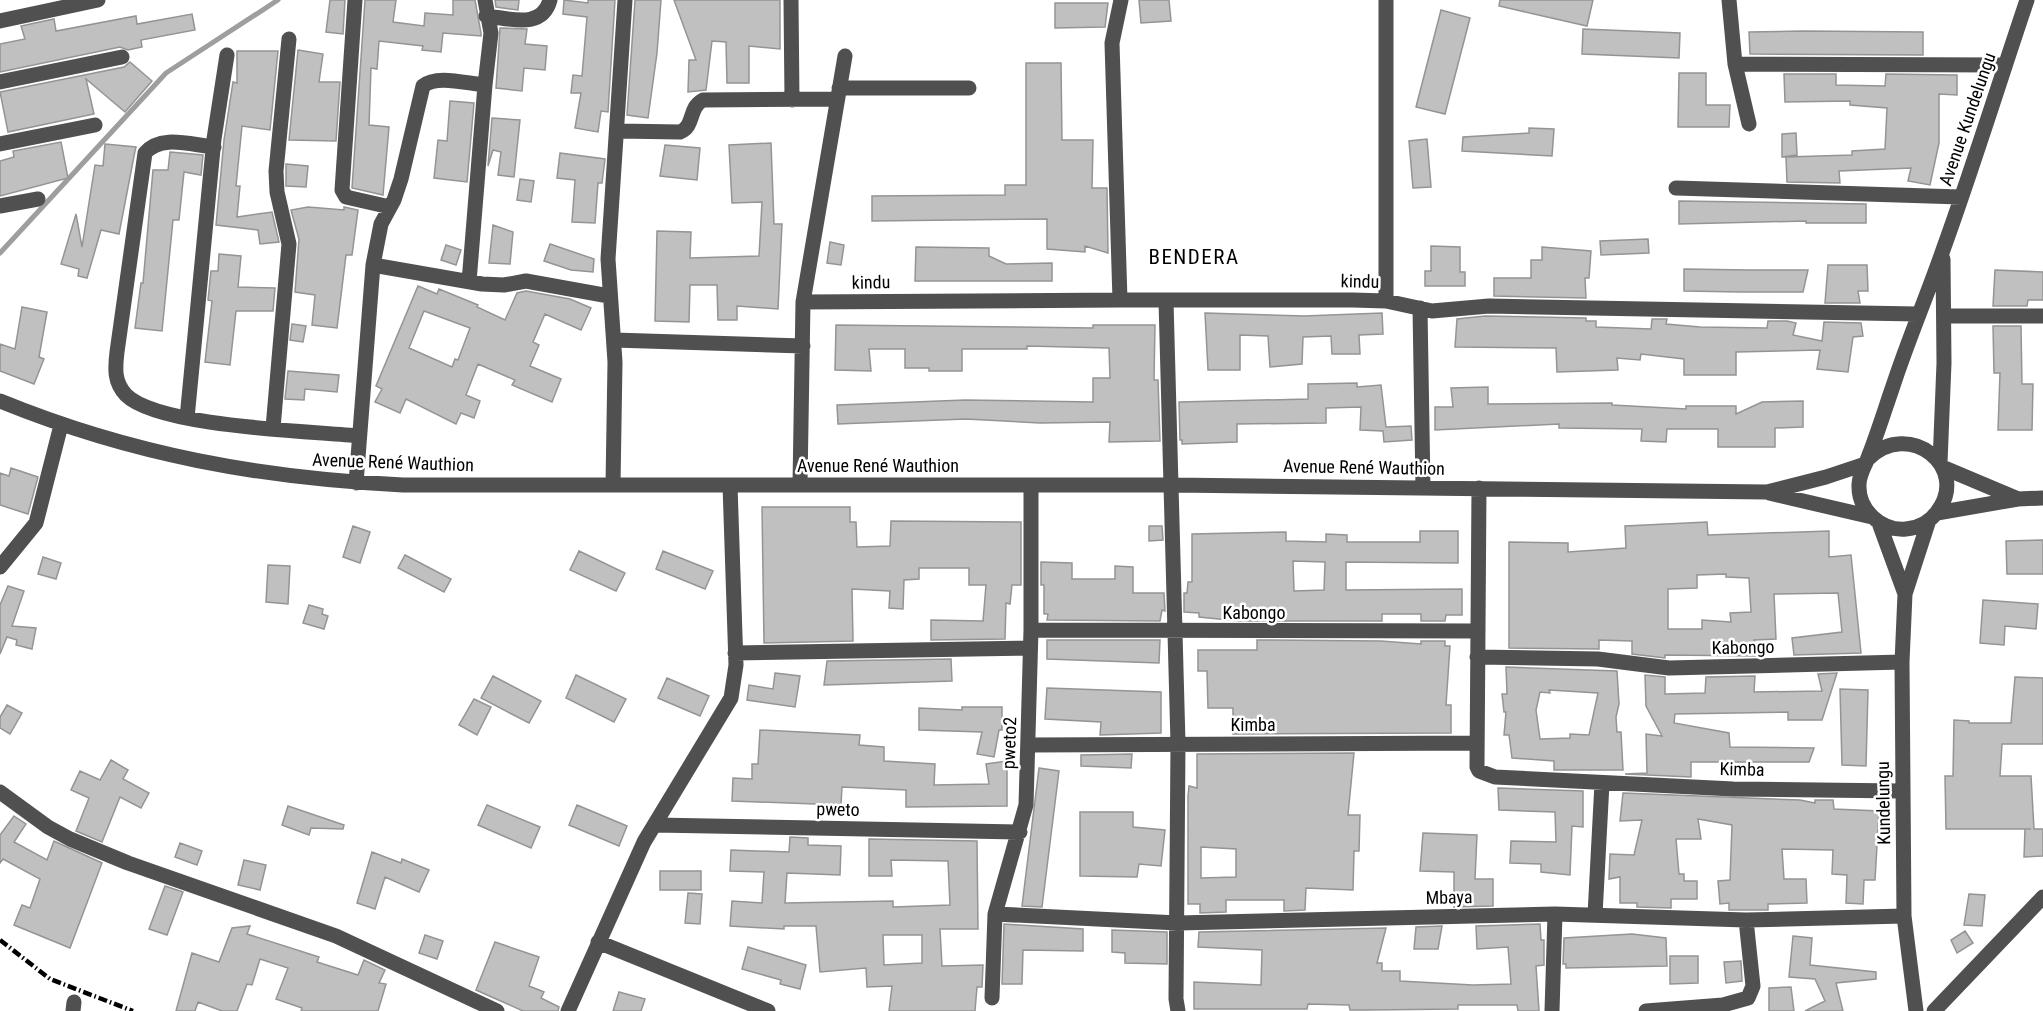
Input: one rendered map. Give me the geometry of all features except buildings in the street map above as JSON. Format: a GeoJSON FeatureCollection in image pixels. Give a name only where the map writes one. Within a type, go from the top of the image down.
{"type":"FeatureCollection","features":[{"type":"Feature","properties":{"kind":"street"},"geometry":{"type":"LineString","coordinates":[[0,21],[98,0]]}},
{"type":"Feature","properties":{"kind":"street"},"geometry":{"type":"LineString","coordinates":[[355,0],[342,190],[346,197],[390,207]]}},
{"type":"Feature","properties":{"kind":"street"},"geometry":{"type":"LineString","coordinates":[[469,282],[491,33],[485,8],[529,21],[544,14],[550,0]]}},
{"type":"Feature","properties":{"kind":"street"},"geometry":{"type":"LineString","coordinates":[[613,485],[614,340],[608,259],[625,0]]}},
{"type":"Feature","properties":{"kind":"street"},"geometry":{"type":"LineString","coordinates":[[791,0],[792,100]]}},
{"type":"Feature","properties":{"kind":"street"},"geometry":{"type":"LineString","coordinates":[[1120,300],[1112,43],[1121,0]]}},
{"type":"Feature","properties":{"kind":"street"},"geometry":{"type":"LineString","coordinates":[[1386,0],[1386,301]]}},
{"type":"Feature","properties":{"kind":"street"},"geometry":{"type":"LineString","coordinates":[[1729,0],[1735,64],[1749,124]]}},
{"type":"Feature","properties":{"kind":"street","name":"Avenue Kundelungu"},"geometry":{"type":"LineString","coordinates":[[1866,461],[1917,314],[1943,250],[2027,0]]}},
{"type":"Feature","properties":{"kind":"street"},"geometry":{"type":"LineString","coordinates":[[273,428],[289,244],[277,192],[276,171],[289,39]]}},
{"type":"Feature","properties":{"kind":"street"},"geometry":{"type":"LineString","coordinates":[[187,417],[214,147],[227,55]]}},
{"type":"Feature","properties":{"kind":"street"},"geometry":{"type":"LineString","coordinates":[[800,484],[803,302],[845,56]]}},
{"type":"Feature","properties":{"kind":"street"},"geometry":{"type":"LineString","coordinates":[[0,82],[122,57]]}},
{"type":"Feature","properties":{"kind":"street"},"geometry":{"type":"LineString","coordinates":[[1735,64],[2005,65]]}},
{"type":"Feature","properties":{"kind":"street"},"geometry":{"type":"LineString","coordinates":[[356,483],[372,264],[381,224],[401,179],[423,86],[433,80],[485,85]]}},
{"type":"Feature","properties":{"kind":"street"},"geometry":{"type":"LineString","coordinates":[[618,131],[680,132],[688,127],[693,109],[704,100],[792,100],[838,94],[969,88]]}},
{"type":"Feature","properties":{"kind":"street"},"geometry":{"type":"LineString","coordinates":[[0,144],[94,125]]}},
{"type":"Feature","properties":{"kind":"street"},"geometry":{"type":"LineString","coordinates":[[214,147],[160,142],[145,153],[115,369],[116,380],[133,400],[142,406],[187,417],[359,436]]}},
{"type":"Feature","properties":{"kind":"street"},"geometry":{"type":"LineString","coordinates":[[1676,188],[1961,197]]}},
{"type":"Feature","properties":{"kind":"street"},"geometry":{"type":"LineString","coordinates":[[0,206],[38,199]]}},
{"type":"Feature","properties":{"kind":"street"},"geometry":{"type":"LineString","coordinates":[[1905,594],[1933,516],[1945,493],[1946,482],[1941,465],[1943,250]]}},
{"type":"Feature","properties":{"kind":"street"},"geometry":{"type":"LineString","coordinates":[[372,264],[494,286],[526,281],[609,296]]}},
{"type":"Feature","properties":{"kind":"street"},"geometry":{"type":"LineString","coordinates":[[1166,301],[1173,485],[1178,743],[1176,999],[1178,1011]]}},
{"type":"Feature","properties":{"kind":"street","name":"kindu"},"geometry":{"type":"LineString","coordinates":[[803,302],[1386,301],[1447,311],[1489,306],[1917,314]]}},
{"type":"Feature","properties":{"kind":"street"},"geometry":{"type":"LineString","coordinates":[[1420,308],[1423,488]]}},
{"type":"Feature","properties":{"kind":"street"},"geometry":{"type":"LineString","coordinates":[[1944,316],[2043,316]]}},
{"type":"Feature","properties":{"kind":"street"},"geometry":{"type":"LineString","coordinates":[[614,340],[803,346]]}},
{"type":"Feature","properties":{"kind":"street","name":"Avenue René Wauthion"},"geometry":{"type":"LineString","coordinates":[[0,401],[60,425],[167,455],[224,468],[356,483],[1173,485],[1767,492]]}},
{"type":"Feature","properties":{"kind":"street"},"geometry":{"type":"LineString","coordinates":[[0,567],[36,524],[60,425]]}},
{"type":"Feature","properties":{"kind":"street"},"geometry":{"type":"LineString","coordinates":[[1767,492],[1826,477],[1866,461],[1884,447],[1904,442],[1923,448],[1941,465],[2018,499]]}},
{"type":"Feature","properties":{"kind":"street"},"geometry":{"type":"LineString","coordinates":[[1866,461],[1859,486],[1865,508],[1876,520],[1905,594]]}},
{"type":"Feature","properties":{"kind":"street"},"geometry":{"type":"LineString","coordinates":[[568,1011],[632,866],[728,704],[734,683],[735,653],[730,485]]}},
{"type":"Feature","properties":{"kind":"street","name":"pweto2"},"geometry":{"type":"LineString","coordinates":[[992,998],[995,914],[1026,805],[1031,630],[1030,485]]}},
{"type":"Feature","properties":{"kind":"street"},"geometry":{"type":"LineString","coordinates":[[1477,743],[1479,488]]}},
{"type":"Feature","properties":{"kind":"street"},"geometry":{"type":"LineString","coordinates":[[1767,492],[1876,520],[1894,528],[1909,529],[1933,516],[2018,499],[2043,498]]}},
{"type":"Feature","properties":{"kind":"street","name":"Kundelungu"},"geometry":{"type":"LineString","coordinates":[[1905,594],[1901,791],[1904,916],[1916,1011]]}},
{"type":"Feature","properties":{"kind":"street","name":"Kabongo"},"geometry":{"type":"LineString","coordinates":[[1031,630],[1477,631]]}},
{"type":"Feature","properties":{"kind":"street"},"geometry":{"type":"LineString","coordinates":[[735,653],[1030,648]]}},
{"type":"Feature","properties":{"kind":"street","name":"Kabongo"},"geometry":{"type":"LineString","coordinates":[[1477,657],[1598,659],[1669,668],[1902,662]]}},
{"type":"Feature","properties":{"kind":"street","name":"Kimba"},"geometry":{"type":"LineString","coordinates":[[1029,746],[1178,743],[1477,743],[1477,767],[1482,773],[1495,777],[1602,783],[1901,791]]}},
{"type":"Feature","properties":{"kind":"street"},"geometry":{"type":"LineString","coordinates":[[1595,915],[1602,783]]}},
{"type":"Feature","properties":{"kind":"street"},"geometry":{"type":"LineString","coordinates":[[0,792],[48,827],[70,839],[128,863],[336,936],[497,1011]]}},
{"type":"Feature","properties":{"kind":"street","name":"pweto"},"geometry":{"type":"LineString","coordinates":[[655,825],[1020,832]]}},
{"type":"Feature","properties":{"kind":"street"},"geometry":{"type":"LineString","coordinates":[[1934,1011],[2043,897]]}},
{"type":"Feature","properties":{"kind":"street","name":"Mbaya"},"geometry":{"type":"LineString","coordinates":[[995,914],[1178,923],[1555,914],[1746,920],[1904,916]]}},
{"type":"Feature","properties":{"kind":"street"},"geometry":{"type":"LineString","coordinates":[[1552,1011],[1555,914]]}},
{"type":"Feature","properties":{"kind":"street"},"geometry":{"type":"LineString","coordinates":[[1646,1011],[1723,1005],[1748,998],[1753,986],[1746,920]]}},
{"type":"Feature","properties":{"kind":"street"},"geometry":{"type":"LineString","coordinates":[[598,942],[768,1011]]}},
{"type":"Feature","properties":{"kind":"waterway"},"geometry":{"type":"LineString","coordinates":[[0,253],[166,73],[278,0]]}},
{"type":"Feature","properties":{"kind":"railway"},"geometry":{"type":"LineString","coordinates":[[0,940],[50,979],[133,1011]]}},
{"type":"Feature","properties":{"kind":"district","name":"BENDERA"},"geometry":{"type":"Point","coordinates":[1194,257]}}]}
